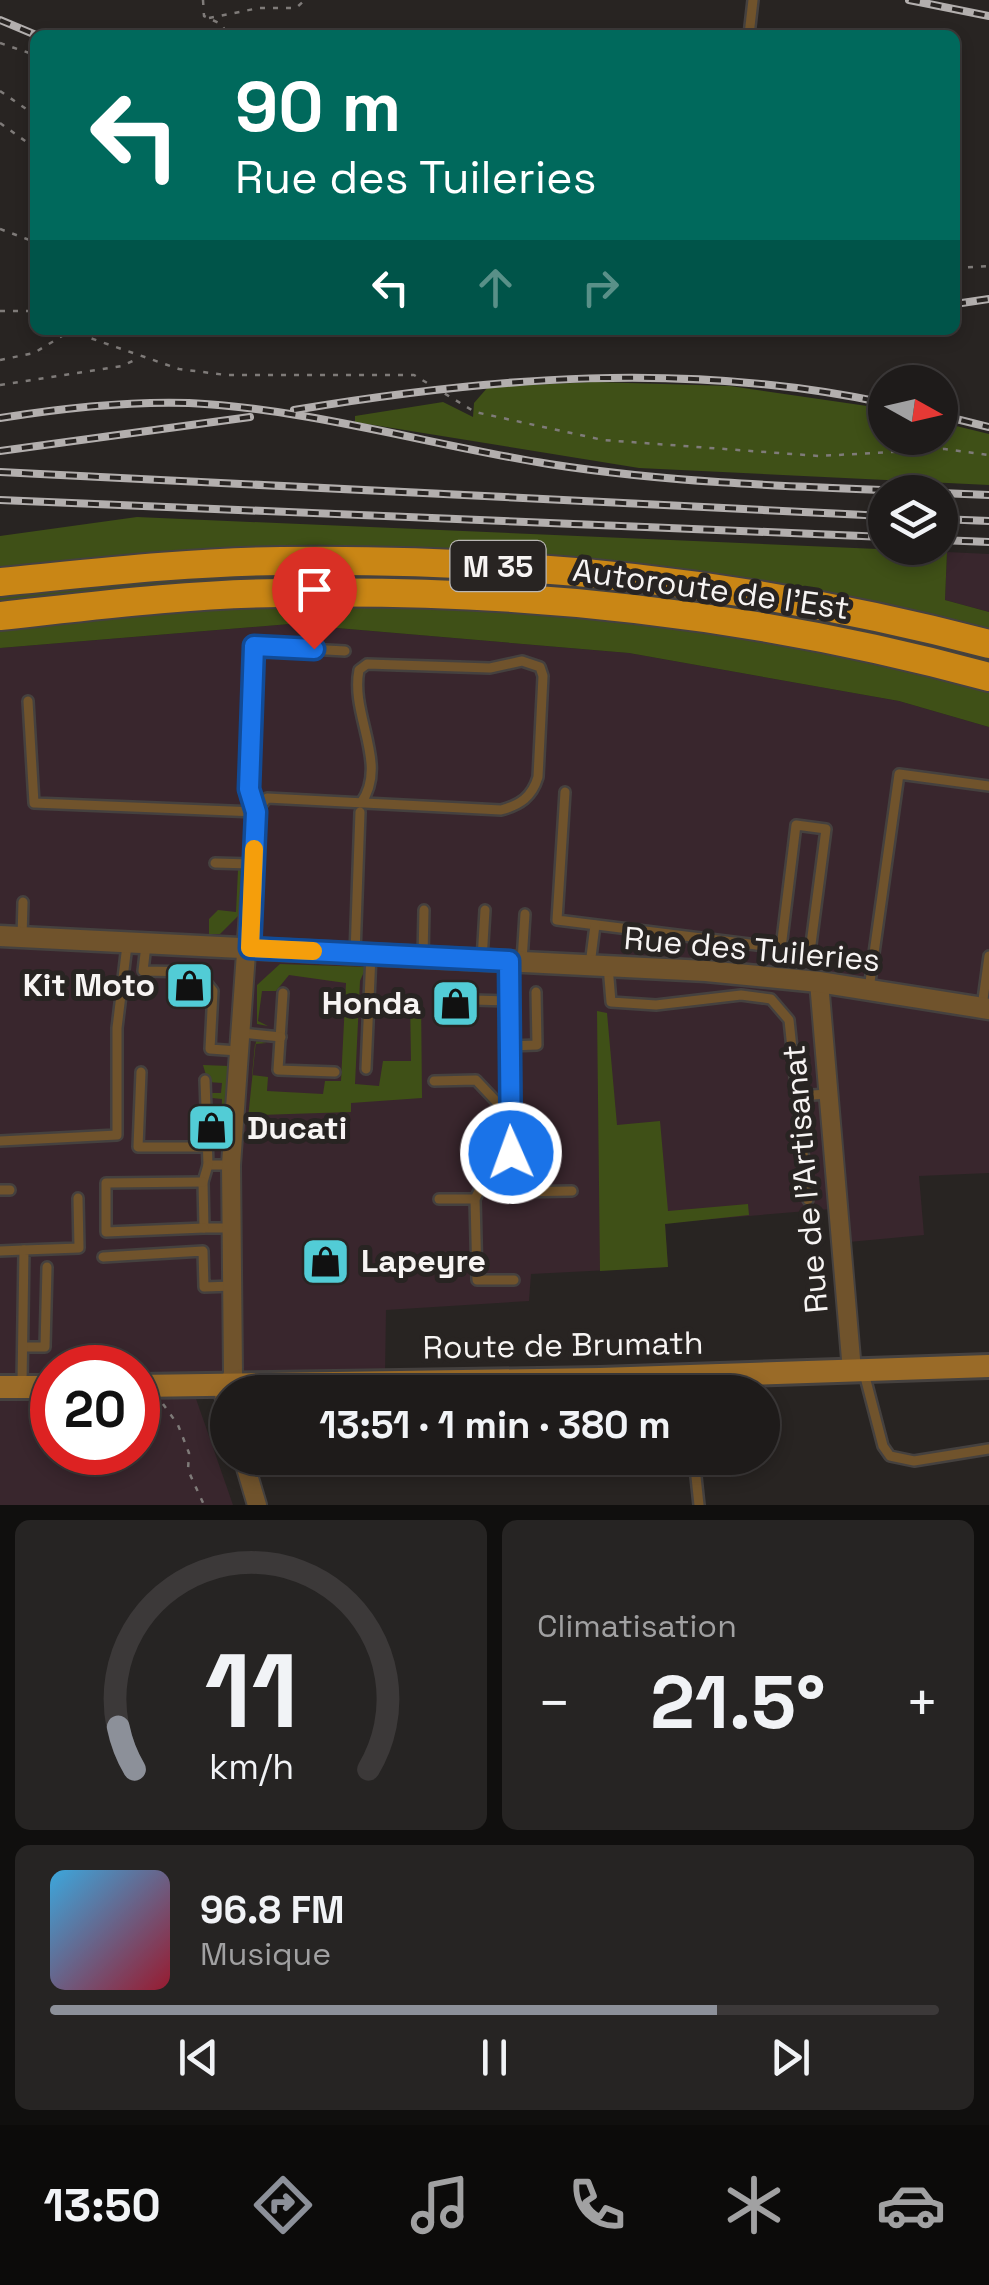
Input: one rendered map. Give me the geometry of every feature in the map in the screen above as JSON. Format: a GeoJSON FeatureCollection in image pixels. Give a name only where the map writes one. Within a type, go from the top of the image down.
{"type":"FeatureCollection","features":[{"type":"Feature","properties":{"kind":"highway","name":"Autoroute de l’Est"},"geometry":{"type":"LineString","coordinates":[[0,582],[280,561],[504,566],[595,573],[772,598],[989,644]]}},
{"type":"Feature","properties":{"kind":"highway","name":"Autoroute de l’Est"},"geometry":{"type":"LineString","coordinates":[[0,616],[279,592],[500,597],[681,614],[770,628],[989,677]]}},
{"type":"Feature","properties":{"kind":"main road","name":"Route de Brumath"},"geometry":{"type":"LineString","coordinates":[[753,1375],[989,1366]]}},
{"type":"Feature","properties":{"kind":"main road","name":"Route de Brumath"},"geometry":{"type":"LineString","coordinates":[[160,1389],[210,1397]]}},
{"type":"Feature","properties":{"kind":"street"},"geometry":{"type":"LineString","coordinates":[[233,1375],[231,1165],[250,948],[256,812]]}},
{"type":"Feature","properties":{"kind":"street","name":"Rue des Tuileries"},"geometry":{"type":"LineString","coordinates":[[0,936],[600,966],[813,981],[986,1008]]}},
{"type":"Feature","properties":{"kind":"street"},"geometry":{"type":"LineString","coordinates":[[509,1114],[509,1001],[516,962]]}},
{"type":"Feature","properties":{"kind":"street","name":"Rue de l'Artisanat"},"geometry":{"type":"LineString","coordinates":[[813,981],[858,1370]]}},
{"type":"Feature","properties":{"kind":"street"},"geometry":{"type":"LineString","coordinates":[[249,1475],[258,1505]]}},
{"type":"Feature","properties":{"kind":"street"},"geometry":{"type":"LineString","coordinates":[[252,1475],[272,1505]]}},
{"type":"Feature","properties":{"kind":"lane"},"geometry":{"type":"LineString","coordinates":[[749,30],[752,0]]}},
{"type":"Feature","properties":{"kind":"lane"},"geometry":{"type":"LineString","coordinates":[[256,812],[249,789],[254,646],[345,651]]}},
{"type":"Feature","properties":{"kind":"lane"},"geometry":{"type":"LineString","coordinates":[[256,812],[267,798],[361,808],[502,810],[526,799],[534,788],[540,762],[540,667],[522,660],[490,668],[368,664],[359,670],[356,702],[372,778],[361,808],[366,1069]]}},
{"type":"Feature","properties":{"kind":"lane"},"geometry":{"type":"LineString","coordinates":[[28,701],[34,803],[256,812]]}},
{"type":"Feature","properties":{"kind":"lane"},"geometry":{"type":"LineString","coordinates":[[869,989],[898,774],[989,786]]}},
{"type":"Feature","properties":{"kind":"lane"},"geometry":{"type":"LineString","coordinates":[[565,792],[558,920],[810,952]]}},
{"type":"Feature","properties":{"kind":"lane"},"geometry":{"type":"LineString","coordinates":[[781,948],[796,826],[826,829],[810,952],[813,981]]}},
{"type":"Feature","properties":{"kind":"lane"},"geometry":{"type":"LineString","coordinates":[[215,863],[254,864]]}},
{"type":"Feature","properties":{"kind":"lane"},"geometry":{"type":"LineString","coordinates":[[22,902],[22,936]]}},
{"type":"Feature","properties":{"kind":"lane"},"geometry":{"type":"LineString","coordinates":[[423,957],[424,910]]}},
{"type":"Feature","properties":{"kind":"lane"},"geometry":{"type":"LineString","coordinates":[[482,960],[485,910]]}},
{"type":"Feature","properties":{"kind":"lane"},"geometry":{"type":"LineString","coordinates":[[516,962],[525,914]]}},
{"type":"Feature","properties":{"kind":"lane"},"geometry":{"type":"LineString","coordinates":[[596,925],[600,966],[612,1002],[656,1005],[741,995],[771,999],[789,1020],[808,1200]]}},
{"type":"Feature","properties":{"kind":"lane"},"geometry":{"type":"LineString","coordinates":[[137,942],[144,971],[198,972],[212,991],[210,1049],[281,1037]]}},
{"type":"Feature","properties":{"kind":"lane"},"geometry":{"type":"LineString","coordinates":[[0,1141],[118,1135],[116,1028],[137,942]]}},
{"type":"Feature","properties":{"kind":"lane"},"geometry":{"type":"LineString","coordinates":[[986,1008],[989,956]]}},
{"type":"Feature","properties":{"kind":"lane"},"geometry":{"type":"LineString","coordinates":[[509,1046],[537,1045],[536,992]]}},
{"type":"Feature","properties":{"kind":"lane"},"geometry":{"type":"LineString","coordinates":[[283,993],[278,1070],[335,1072]]}},
{"type":"Feature","properties":{"kind":"lane"},"geometry":{"type":"LineString","coordinates":[[474,1000],[509,1001]]}},
{"type":"Feature","properties":{"kind":"lane"},"geometry":{"type":"LineString","coordinates":[[140,1072],[138,1146],[204,1147]]}},
{"type":"Feature","properties":{"kind":"lane"},"geometry":{"type":"LineString","coordinates":[[204,1228],[203,1182],[208,1164],[204,1147],[205,1080]]}},
{"type":"Feature","properties":{"kind":"lane"},"geometry":{"type":"LineString","coordinates":[[434,1082],[476,1080],[509,1114],[512,1192],[572,1191]]}},
{"type":"Feature","properties":{"kind":"lane"},"geometry":{"type":"LineString","coordinates":[[797,1096],[828,1094]]}},
{"type":"Feature","properties":{"kind":"lane"},"geometry":{"type":"LineString","coordinates":[[509,1114],[484,1142],[484,1181],[475,1199],[477,1280],[514,1280]]}},
{"type":"Feature","properties":{"kind":"lane"},"geometry":{"type":"LineString","coordinates":[[208,1164],[231,1165]]}},
{"type":"Feature","properties":{"kind":"lane"},"geometry":{"type":"LineString","coordinates":[[203,1182],[106,1183],[106,1232],[232,1228]]}},
{"type":"Feature","properties":{"kind":"lane"},"geometry":{"type":"LineString","coordinates":[[0,1250],[78,1248],[78,1198]]}},
{"type":"Feature","properties":{"kind":"lane"},"geometry":{"type":"LineString","coordinates":[[439,1200],[475,1199]]}},
{"type":"Feature","properties":{"kind":"lane"},"geometry":{"type":"LineString","coordinates":[[11,1387],[23,1347],[24,1250]]}},
{"type":"Feature","properties":{"kind":"lane"},"geometry":{"type":"LineString","coordinates":[[102,1256],[202,1251],[204,1287],[233,1286]]}},
{"type":"Feature","properties":{"kind":"lane"},"geometry":{"type":"LineString","coordinates":[[23,1347],[45,1347],[47,1267]]}},
{"type":"Feature","properties":{"kind":"lane"},"geometry":{"type":"LineString","coordinates":[[858,1370],[883,1446],[890,1456],[914,1460],[989,1449]]}},
{"type":"Feature","properties":{"kind":"lane"},"geometry":{"type":"LineString","coordinates":[[696,1475],[699,1505]]}},
{"type":"Feature","properties":{"kind":"path"},"geometry":{"type":"LineString","coordinates":[[203,0],[204,16],[225,30]]}},
{"type":"Feature","properties":{"kind":"path"},"geometry":{"type":"LineString","coordinates":[[208,18],[259,8],[296,8],[304,0]]}},
{"type":"Feature","properties":{"kind":"path"},"geometry":{"type":"LineString","coordinates":[[0,43],[30,53]]}},
{"type":"Feature","properties":{"kind":"path"},"geometry":{"type":"LineString","coordinates":[[0,90],[30,112]]}},
{"type":"Feature","properties":{"kind":"path"},"geometry":{"type":"LineString","coordinates":[[0,123],[30,144]]}},
{"type":"Feature","properties":{"kind":"path"},"geometry":{"type":"LineString","coordinates":[[0,229],[30,240]]}},
{"type":"Feature","properties":{"kind":"path"},"geometry":{"type":"LineString","coordinates":[[960,268],[989,266]]}},
{"type":"Feature","properties":{"kind":"path"},"geometry":{"type":"LineString","coordinates":[[0,311],[30,311]]}},
{"type":"Feature","properties":{"kind":"path"},"geometry":{"type":"LineString","coordinates":[[0,360],[34,354],[62,335]]}},
{"type":"Feature","properties":{"kind":"path"},"geometry":{"type":"LineString","coordinates":[[78,335],[138,358],[226,375],[414,375],[475,412],[603,440],[819,456],[946,448],[989,455]]}},
{"type":"Feature","properties":{"kind":"path"},"geometry":{"type":"LineString","coordinates":[[0,385],[122,366],[138,358]]}},
{"type":"Feature","properties":{"kind":"path"},"geometry":{"type":"LineString","coordinates":[[160,1404],[178,1425],[189,1453],[188,1470],[204,1505]]}},
{"type":"Feature","properties":{"kind":"shaded area"},"geometry":{"type":"Polygon","coordinates":[[[958,553],[989,554],[989,612],[945,600],[946,565],[958,565],[958,553]]]}},
{"type":"Feature","properties":{"kind":"shaded area"},"geometry":{"type":"Polygon","coordinates":[[[290,624],[629,653],[899,701],[989,727],[989,1173],[919,1176],[924,1235],[849,1242],[843,1208],[665,1223],[668,1267],[531,1274],[529,1301],[386,1310],[385,1375],[210,1375],[210,1391],[194,1393],[210,1439],[210,1475],[223,1475],[233,1505],[0,1505],[0,648],[290,624]]]}},
{"type":"Feature","properties":{"kind":"green space"},"geometry":{"type":"Polygon","coordinates":[[[595,382],[730,386],[868,406],[868,455],[958,455],[958,426],[989,434],[989,485],[958,483],[958,475],[868,475],[868,479],[639,468],[355,422],[355,416],[443,402],[473,417],[474,403],[488,387],[595,382]]]}},
{"type":"Feature","properties":{"kind":"green space"},"geometry":{"type":"Polygon","coordinates":[[[137,517],[868,549],[868,565],[946,565],[945,600],[989,612],[989,727],[899,701],[629,653],[290,624],[0,648],[0,536],[137,517]]]}},
{"type":"Feature","properties":{"kind":"green space"},"geometry":{"type":"Polygon","coordinates":[[[238,870],[243,870],[241,913],[220,934],[209,934],[209,919],[218,910],[236,912],[238,870]]]}},
{"type":"Feature","properties":{"kind":"green space"},"geometry":{"type":"Polygon","coordinates":[[[280,964],[366,967],[360,981],[355,1084],[379,1086],[383,1061],[411,1061],[410,998],[421,997],[422,1098],[351,1103],[351,1112],[259,1115],[258,1132],[247,1128],[252,1075],[268,1077],[267,1091],[323,1094],[325,1081],[341,1081],[346,983],[289,975],[276,991],[262,991],[258,1021],[268,1026],[257,1024],[257,985],[280,964]]]}},
{"type":"Feature","properties":{"kind":"green space"},"geometry":{"type":"Polygon","coordinates":[[[597,1011],[607,1013],[617,1125],[660,1121],[668,1211],[748,1204],[749,1215],[665,1224],[668,1267],[600,1271],[597,1011]]]}},
{"type":"Feature","properties":{"kind":"green space"},"geometry":{"type":"Polygon","coordinates":[[[203,1065],[229,1066],[220,1151],[210,1141],[221,1141],[221,1125],[210,1125],[211,1119],[221,1119],[222,1099],[212,1098],[212,1093],[221,1093],[222,1083],[208,1082],[203,1065]]]}},
{"type":"Feature","properties":{"kind":"railway"},"geometry":{"type":"LineString","coordinates":[[909,0],[989,16]]}},
{"type":"Feature","properties":{"kind":"railway"},"geometry":{"type":"LineString","coordinates":[[0,20],[30,32]]}},
{"type":"Feature","properties":{"kind":"railway"},"geometry":{"type":"LineString","coordinates":[[960,303],[989,299]]}},
{"type":"Feature","properties":{"kind":"railway"},"geometry":{"type":"LineString","coordinates":[[294,410],[442,389],[590,378],[737,382],[868,400]]}},
{"type":"Feature","properties":{"kind":"railway"},"geometry":{"type":"LineString","coordinates":[[0,418],[118,404],[189,403],[280,412],[597,471],[742,484],[868,489]]}},
{"type":"Feature","properties":{"kind":"railway"},"geometry":{"type":"LineString","coordinates":[[0,451],[250,417]]}},
{"type":"Feature","properties":{"kind":"railway"},"geometry":{"type":"LineString","coordinates":[[958,419],[989,427]]}},
{"type":"Feature","properties":{"kind":"railway"},"geometry":{"type":"LineString","coordinates":[[0,472],[868,515]]}},
{"type":"Feature","properties":{"kind":"railway"},"geometry":{"type":"LineString","coordinates":[[958,494],[989,495]]}},
{"type":"Feature","properties":{"kind":"railway"},"geometry":{"type":"LineString","coordinates":[[0,500],[868,536]]}},
{"type":"Feature","properties":{"kind":"railway"},"geometry":{"type":"LineString","coordinates":[[958,520],[989,521]]}},
{"type":"Feature","properties":{"kind":"railway"},"geometry":{"type":"LineString","coordinates":[[958,541],[989,542]]}},
{"type":"Feature","properties":{"kind":"slow traffic"},"geometry":{"type":"LineString","coordinates":[[254,849],[250,948],[313,951]]}},
{"type":"Feature","properties":{"kind":"place","name":"Kit Moto"},"geometry":{"type":"Point","coordinates":[190,985]}},
{"type":"Feature","properties":{"kind":"place","name":"Honda"},"geometry":{"type":"Point","coordinates":[456,1003]}},
{"type":"Feature","properties":{"kind":"place","name":"Ducati"},"geometry":{"type":"Point","coordinates":[212,1128]}},
{"type":"Feature","properties":{"kind":"place","name":"Lapeyre"},"geometry":{"type":"Point","coordinates":[326,1261]}},
{"type":"Feature","properties":{"kind":"route"},"geometry":{"type":"LineString","coordinates":[[314,649],[254,646],[249,789],[256,812],[250,948],[509,961],[511,1153]]}}]}
